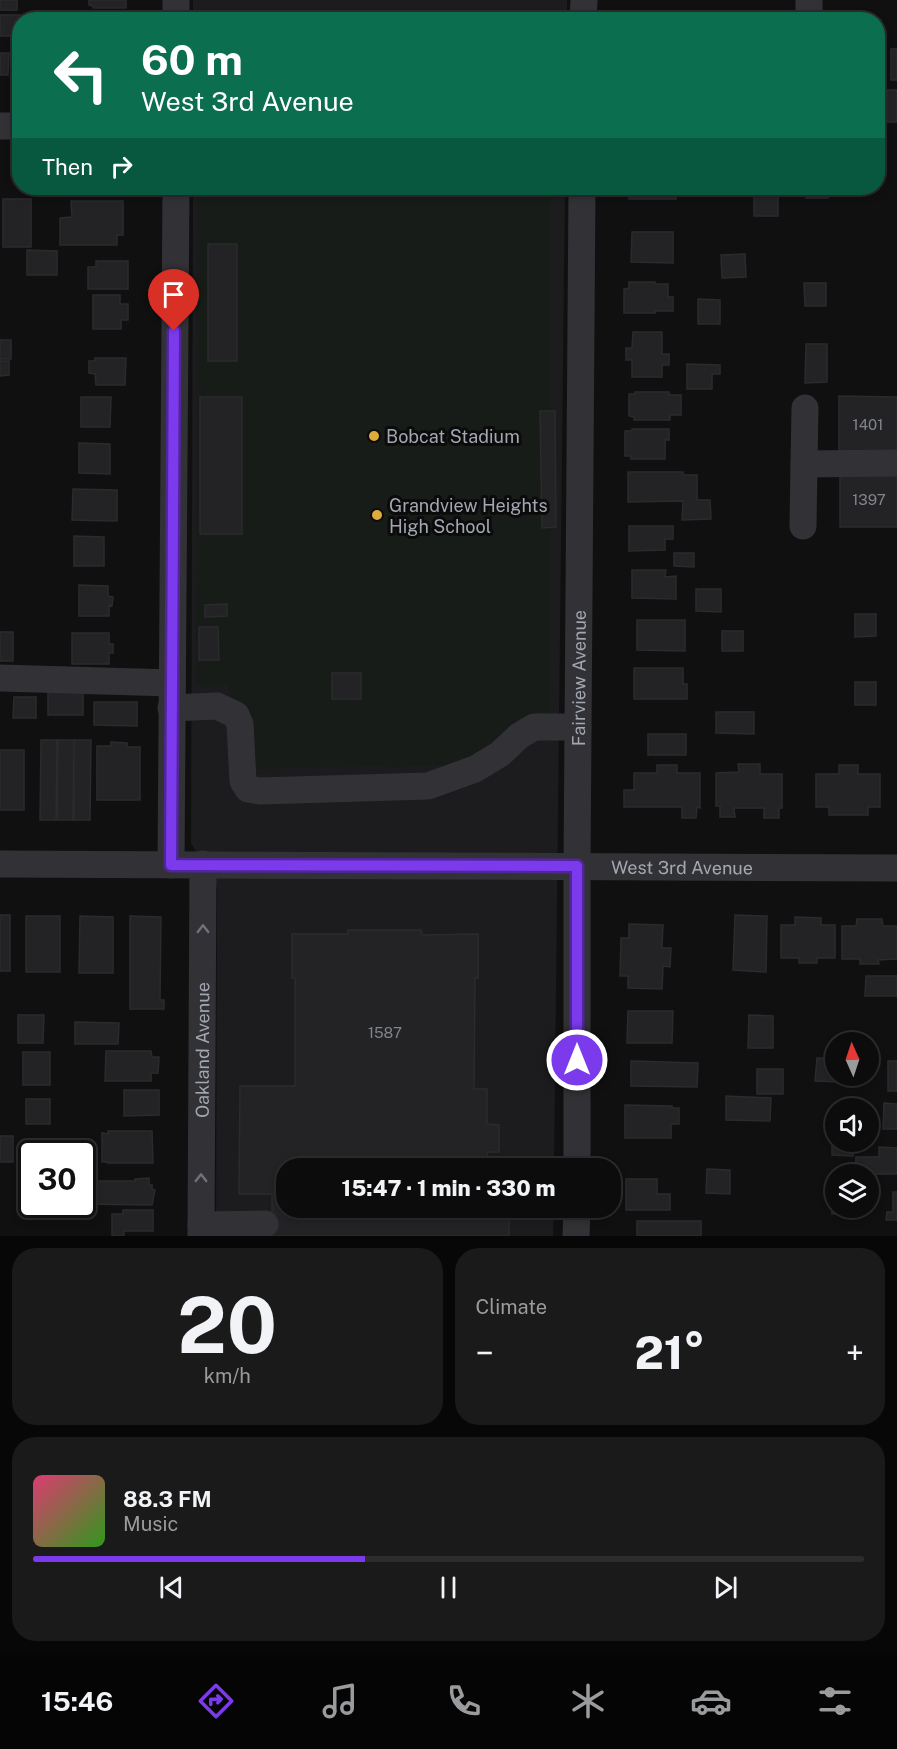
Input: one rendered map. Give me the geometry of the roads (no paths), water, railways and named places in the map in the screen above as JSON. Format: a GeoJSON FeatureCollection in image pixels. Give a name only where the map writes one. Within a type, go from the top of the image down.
{"type":"FeatureCollection","features":[{"type":"Feature","properties":{"kind":"street"},"geometry":{"type":"LineString","coordinates":[[171,865],[176,195]]}},
{"type":"Feature","properties":{"kind":"street","name":"Fairview Avenue"},"geometry":{"type":"LineString","coordinates":[[577,1158],[582,195]]}},
{"type":"Feature","properties":{"kind":"street"},"geometry":{"type":"LineString","coordinates":[[804,526],[805,408]]}},
{"type":"Feature","properties":{"kind":"street"},"geometry":{"type":"LineString","coordinates":[[804,464],[897,464]]}},
{"type":"Feature","properties":{"kind":"street"},"geometry":{"type":"LineString","coordinates":[[0,678],[171,695],[217,706],[236,715],[240,724],[243,781],[248,789],[260,791],[428,786],[475,769],[500,754],[519,735],[534,727],[578,727]]}},
{"type":"Feature","properties":{"kind":"street","name":"West 3rd Avenue"},"geometry":{"type":"LineString","coordinates":[[0,864],[897,868]]}},
{"type":"Feature","properties":{"kind":"street","name":"Oakland Avenue"},"geometry":{"type":"LineString","coordinates":[[201,1230],[203,864]]}},
{"type":"Feature","properties":{"kind":"street"},"geometry":{"type":"LineString","coordinates":[[576,1236],[577,1218]]}},
{"type":"Feature","properties":{"kind":"street"},"geometry":{"type":"LineString","coordinates":[[201,1230],[265,1224]]}},
{"type":"Feature","properties":{"kind":"place","name":"Bobcat Stadium"},"geometry":{"type":"Point","coordinates":[374,436]}},
{"type":"Feature","properties":{"kind":"place","name":"Grandview Heights High School"},"geometry":{"type":"Point","coordinates":[377,515]}}]}
